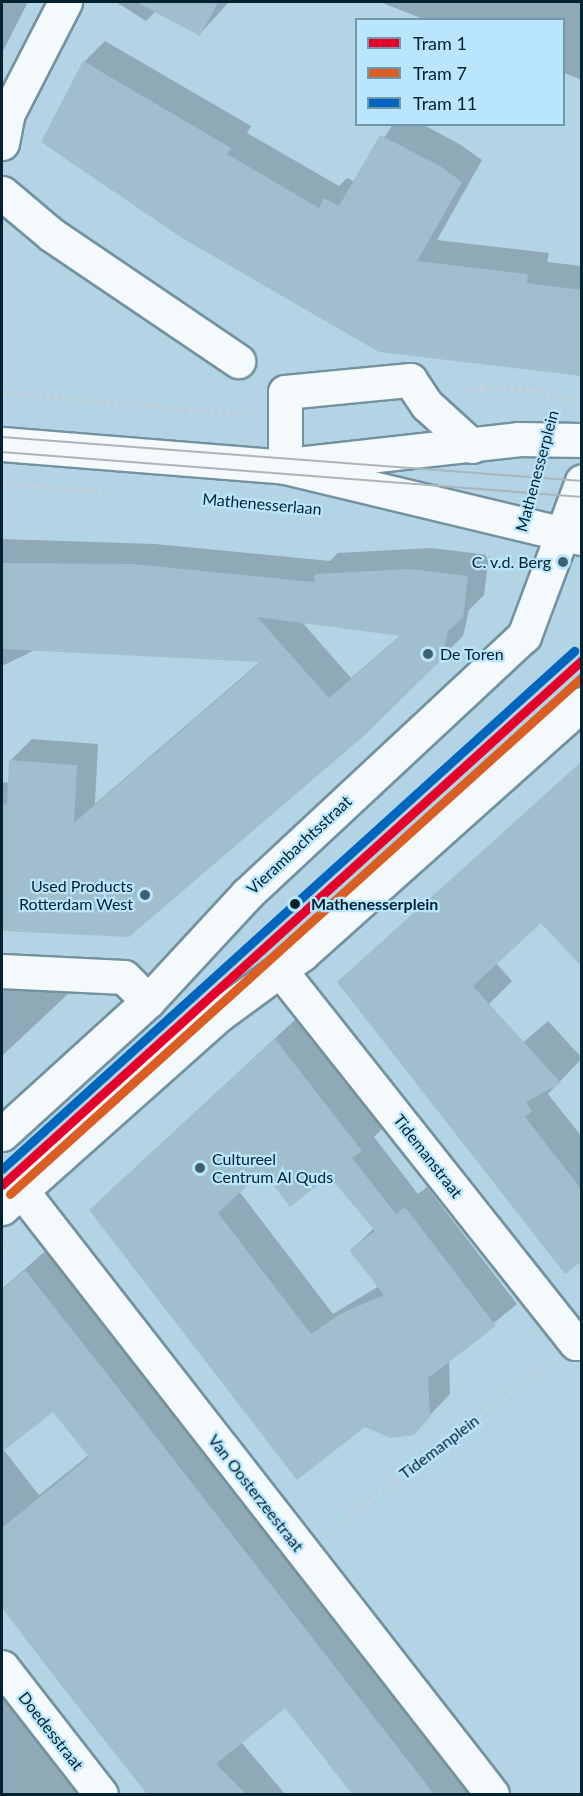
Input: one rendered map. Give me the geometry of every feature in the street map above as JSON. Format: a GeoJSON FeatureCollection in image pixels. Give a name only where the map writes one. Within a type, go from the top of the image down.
{"type":"FeatureCollection","features":[{"type":"Feature","properties":{"kind":"street"},"geometry":{"type":"LineString","coordinates":[[2,142],[8,113],[66,2]]}},
{"type":"Feature","properties":{"kind":"street"},"geometry":{"type":"LineString","coordinates":[[2,193],[52,235],[238,361]]}},
{"type":"Feature","properties":{"kind":"street"},"geometry":{"type":"LineString","coordinates":[[285,467],[285,392],[410,380],[427,405],[472,446]]}},
{"type":"Feature","properties":{"kind":"street","name":"Mathenesserlaan"},"geometry":{"type":"LineString","coordinates":[[285,467],[302,460],[472,446],[543,437],[582,440]]}},
{"type":"Feature","properties":{"kind":"street","name":"Mathenesserlaan"},"geometry":{"type":"LineString","coordinates":[[2,444],[285,467],[571,536]]}},
{"type":"Feature","properties":{"kind":"street"},"geometry":{"type":"LineString","coordinates":[[571,536],[582,481]]}},
{"type":"Feature","properties":{"kind":"street","name":"Vierambachtsstraat"},"geometry":{"type":"LineString","coordinates":[[2,1134],[148,1001],[247,894],[524,636],[571,536]]}},
{"type":"Feature","properties":{"kind":"street"},"geometry":{"type":"LineString","coordinates":[[11,1199],[220,1014],[280,970],[582,704]]}},
{"type":"Feature","properties":{"kind":"street","name":"Tidemanstraat"},"geometry":{"type":"LineString","coordinates":[[280,970],[579,1340]]}},
{"type":"Feature","properties":{"kind":"street"},"geometry":{"type":"LineString","coordinates":[[2,971],[124,977],[148,1001]]}},
{"type":"Feature","properties":{"kind":"street","name":"Van Oosterzeestraat"},"geometry":{"type":"LineString","coordinates":[[11,1199],[302,1552],[492,1794]]}},
{"type":"Feature","properties":{"kind":"street","name":"Doedesstraat"},"geometry":{"type":"LineString","coordinates":[[2,1667],[101,1794]]}},
{"type":"Feature","properties":{"kind":"path","name":"Mathenesserplein"},"geometry":{"type":"LineString","coordinates":[[479,551],[512,567],[543,437],[557,400],[582,402]]}},
{"type":"Feature","properties":{"kind":"path"},"geometry":{"type":"LineString","coordinates":[[2,484],[107,492]]}},
{"type":"Feature","properties":{"kind":"path","name":"Tidemanplein"},"geometry":{"type":"LineString","coordinates":[[302,1552],[579,1340]]}},
{"type":"Feature","properties":{"kind":"building"},"geometry":{"type":"Polygon","coordinates":[[[136,2],[218,2],[200,36],[136,2]]]}},
{"type":"Feature","properties":{"kind":"building"},"geometry":{"type":"Polygon","coordinates":[[[83,61],[231,148],[227,154],[319,208],[324,198],[339,206],[380,135],[440,166],[462,182],[417,261],[528,274],[527,283],[582,290],[582,376],[379,352],[182,238],[41,142],[83,61]]]}},
{"type":"Feature","properties":{"kind":"building"},"geometry":{"type":"Polygon","coordinates":[[[2,563],[133,564],[314,582],[315,574],[409,569],[468,576],[463,618],[448,631],[442,659],[365,735],[129,937],[2,931],[2,804],[7,805],[9,760],[77,765],[74,823],[261,662],[2,649],[2,563]],[[257,617],[329,698],[400,636],[257,617]]]}},
{"type":"Feature","properties":{"kind":"building"},"geometry":{"type":"Polygon","coordinates":[[[582,761],[582,967],[541,923],[473,986],[561,1083],[526,1102],[532,1111],[525,1117],[582,1190],[582,1261],[565,1274],[337,982],[582,761]]]}},
{"type":"Feature","properties":{"kind":"building"},"geometry":{"type":"Polygon","coordinates":[[[275,1039],[362,1151],[352,1158],[396,1214],[405,1207],[496,1326],[428,1378],[430,1417],[414,1435],[390,1438],[365,1427],[297,1480],[89,1210],[275,1039]],[[263,1171],[218,1213],[311,1334],[342,1313],[384,1295],[349,1250],[375,1231],[329,1176],[290,1207],[263,1171]]]}},
{"type":"Feature","properties":{"kind":"building"},"geometry":{"type":"Polygon","coordinates":[[[25,1270],[434,1794],[352,1794],[285,1708],[216,1764],[246,1794],[147,1794],[64,1689],[2,1608],[2,1528],[89,1457],[53,1412],[2,1452],[2,1290],[25,1270]]]}},
{"type":"Feature","properties":{"kind":"tram line"},"geometry":{"type":"LineString","coordinates":[[2,437],[582,481]]}},
{"type":"Feature","properties":{"kind":"tram line"},"geometry":{"type":"LineString","coordinates":[[2,452],[582,497]]}},
{"type":"Feature","properties":{"kind":"tram line","name":"11"},"geometry":{"type":"LineString","coordinates":[[2,1169],[574,651]]}},
{"type":"Feature","properties":{"kind":"tram line","name":"1"},"geometry":{"type":"LineString","coordinates":[[2,1185],[582,660]]}},
{"type":"Feature","properties":{"kind":"tram line","name":"7"},"geometry":{"type":"LineString","coordinates":[[10,1194],[582,677]]}},
{"type":"Feature","properties":{"kind":"place","name":"C. v.d. Berg"},"geometry":{"type":"Point","coordinates":[563,562]}},
{"type":"Feature","properties":{"kind":"place","name":"De Toren"},"geometry":{"type":"Point","coordinates":[428,654]}},
{"type":"Feature","properties":{"kind":"place","name":"Used Products Rotterdam West"},"geometry":{"type":"Point","coordinates":[145,895]}},
{"type":"Feature","properties":{"kind":"place","name":"Mathenesserplein"},"geometry":{"type":"Point","coordinates":[295,904]}},
{"type":"Feature","properties":{"kind":"place","name":"Cultureel Centrum Al Quds"},"geometry":{"type":"Point","coordinates":[200,1168]}}]}
